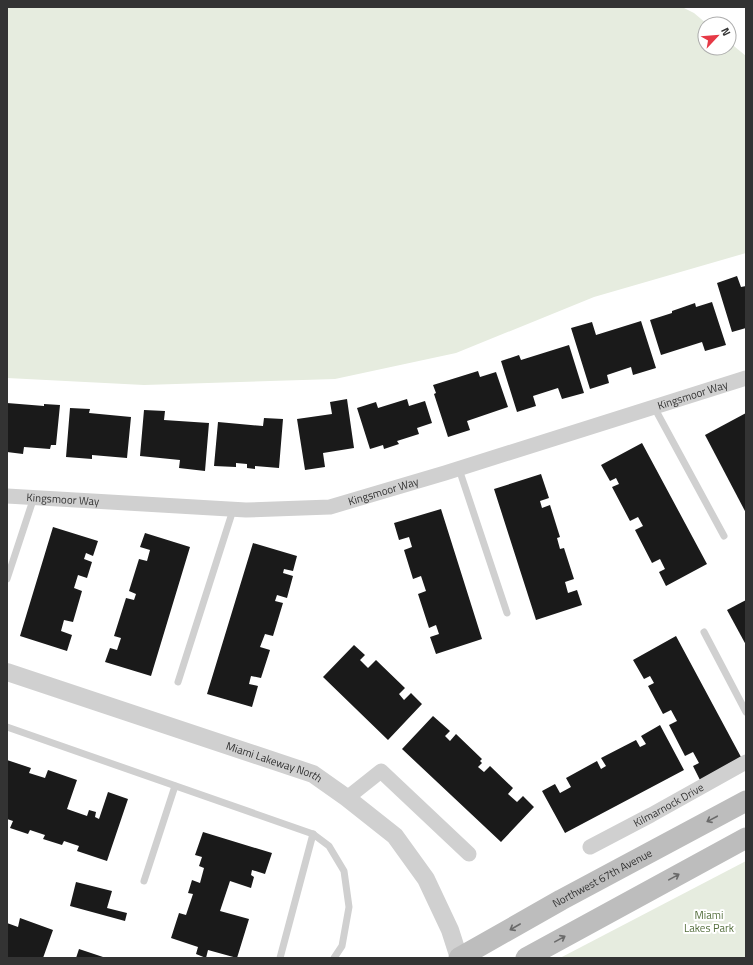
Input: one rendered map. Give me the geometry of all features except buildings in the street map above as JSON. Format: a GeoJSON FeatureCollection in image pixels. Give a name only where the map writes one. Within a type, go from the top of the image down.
{"type":"FeatureCollection","features":[{"type":"Feature","properties":{"kind":"main road","name":"Northwest 67th Avenue"},"geometry":{"type":"LineString","coordinates":[[459,958],[567,897],[746,801]]}},
{"type":"Feature","properties":{"kind":"main road"},"geometry":{"type":"LineString","coordinates":[[526,958],[746,838]]}},
{"type":"Feature","properties":{"kind":"street","name":"Kingsmoor Way"},"geometry":{"type":"LineString","coordinates":[[7,496],[233,510],[330,507],[459,469],[746,378]]}},
{"type":"Feature","properties":{"kind":"street","name":"Miami Lakeway North"},"geometry":{"type":"LineString","coordinates":[[7,672],[313,774],[347,798],[395,836],[426,879],[450,930],[459,958]]}},
{"type":"Feature","properties":{"kind":"street","name":"Kilmarnock Drive"},"geometry":{"type":"LineString","coordinates":[[590,847],[746,762]]}},
{"type":"Feature","properties":{"kind":"street"},"geometry":{"type":"LineString","coordinates":[[347,798],[381,772],[469,854]]}},
{"type":"Feature","properties":{"kind":"lane"},"geometry":{"type":"LineString","coordinates":[[654,407],[724,536]]}},
{"type":"Feature","properties":{"kind":"lane"},"geometry":{"type":"LineString","coordinates":[[459,469],[507,613]]}},
{"type":"Feature","properties":{"kind":"lane"},"geometry":{"type":"LineString","coordinates":[[7,579],[34,497]]}},
{"type":"Feature","properties":{"kind":"lane"},"geometry":{"type":"LineString","coordinates":[[178,682],[233,510]]}},
{"type":"Feature","properties":{"kind":"lane"},"geometry":{"type":"LineString","coordinates":[[704,632],[746,712]]}},
{"type":"Feature","properties":{"kind":"lane"},"geometry":{"type":"LineString","coordinates":[[7,727],[313,834],[329,846],[344,871],[349,907],[342,946],[334,958]]}},
{"type":"Feature","properties":{"kind":"lane"},"geometry":{"type":"LineString","coordinates":[[144,881],[175,786]]}},
{"type":"Feature","properties":{"kind":"lane"},"geometry":{"type":"LineString","coordinates":[[280,958],[313,834]]}},
{"type":"Feature","properties":{"kind":"green space"},"geometry":{"type":"Polygon","coordinates":[[[7,7],[682,7],[698,16],[697,56],[737,56],[737,49],[746,56],[746,253],[594,297],[456,353],[335,379],[144,385],[7,378],[7,7]]]}},
{"type":"Feature","properties":{"kind":"green space","name":"Miami Lakes Park"},"geometry":{"type":"Polygon","coordinates":[[[746,861],[746,958],[560,958],[746,861]]]}}]}
